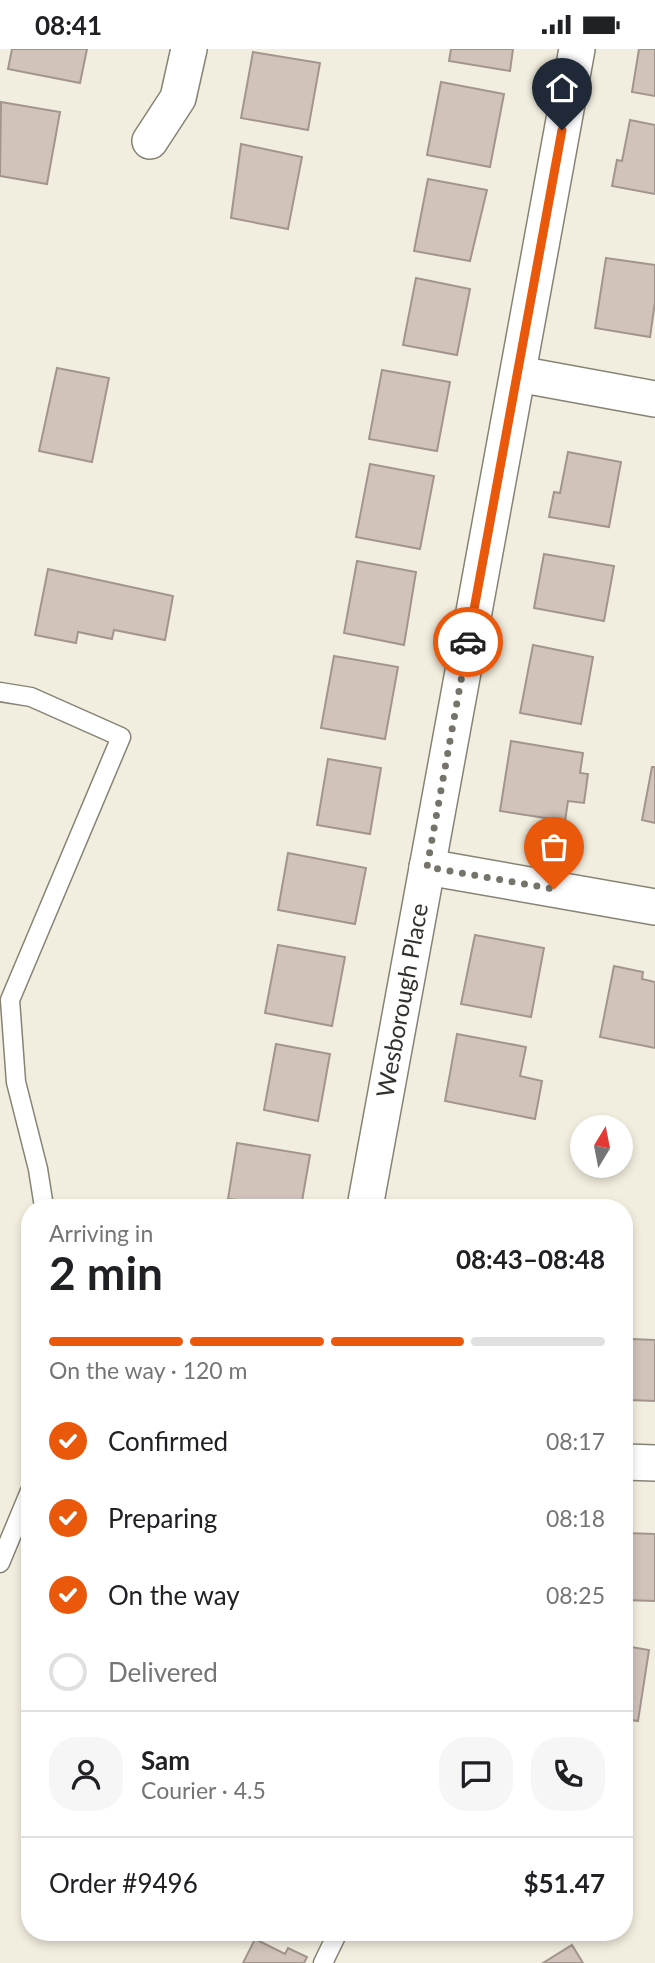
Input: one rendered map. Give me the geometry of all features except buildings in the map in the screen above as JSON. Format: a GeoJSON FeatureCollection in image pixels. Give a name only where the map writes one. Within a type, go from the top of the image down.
{"type":"FeatureCollection","features":[{"type":"Feature","properties":{"kind":"street"},"geometry":{"type":"LineString","coordinates":[[150,141],[178,98],[189,49]]}},
{"type":"Feature","properties":{"kind":"street","name":"Wesborough Place"},"geometry":{"type":"LineString","coordinates":[[366,1199],[577,49]]}},
{"type":"Feature","properties":{"kind":"street"},"geometry":{"type":"LineString","coordinates":[[517,374],[655,399]]}},
{"type":"Feature","properties":{"kind":"street"},"geometry":{"type":"LineString","coordinates":[[427,867],[655,907]]}},
{"type":"Feature","properties":{"kind":"street"},"geometry":{"type":"LineString","coordinates":[[633,1462],[655,1463]]}},
{"type":"Feature","properties":{"kind":"lane"},"geometry":{"type":"LineString","coordinates":[[0,692],[31,697],[121,737],[5,999],[16,1082],[43,1199]]}},
{"type":"Feature","properties":{"kind":"lane"},"geometry":{"type":"LineString","coordinates":[[0,1563],[21,1512]]}},
{"type":"Feature","properties":{"kind":"lane"},"geometry":{"type":"LineString","coordinates":[[323,1963],[334,1941]]}},
{"type":"Feature","properties":{"kind":"way so far"},"geometry":{"type":"LineString","coordinates":[[468,642],[427,867],[554,889]]}},
{"type":"Feature","properties":{"kind":"route"},"geometry":{"type":"LineString","coordinates":[[468,642],[562,130]]}}]}
